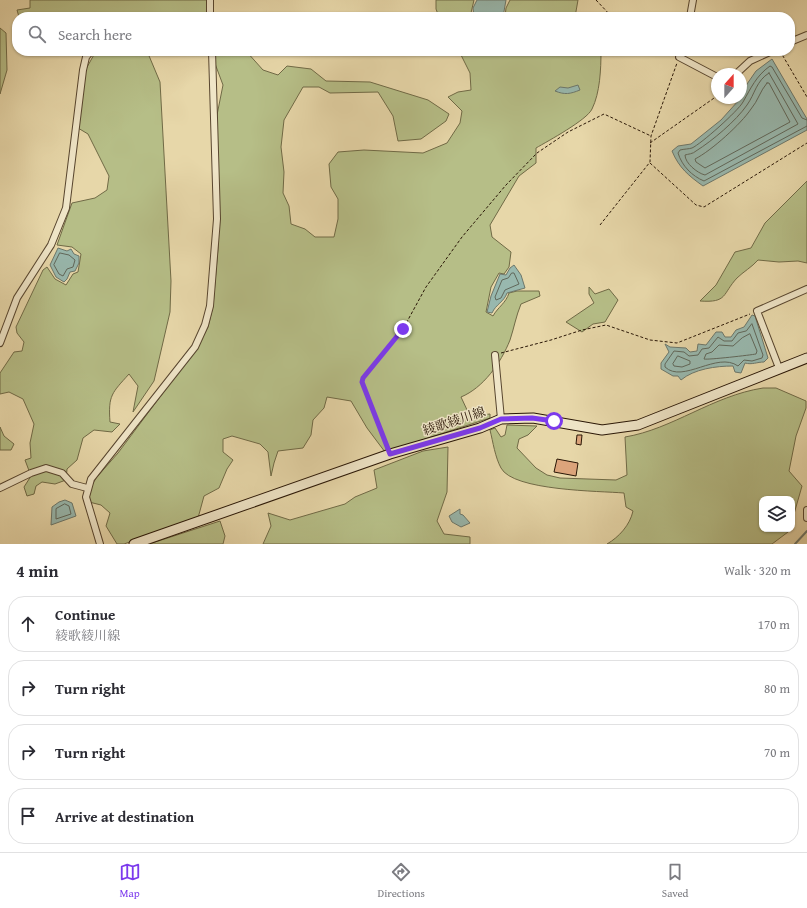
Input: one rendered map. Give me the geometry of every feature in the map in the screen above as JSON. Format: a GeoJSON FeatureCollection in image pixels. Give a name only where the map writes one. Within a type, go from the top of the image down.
{"type":"FeatureCollection","features":[{"type":"Feature","properties":{"kind":"main road","name":"綾歌綾川線"},"geometry":{"type":"LineString","coordinates":[[134,544],[390,454],[480,428],[501,419],[532,418],[602,430],[638,425],[807,358]]}},
{"type":"Feature","properties":{"kind":"street"},"geometry":{"type":"LineString","coordinates":[[210,0],[210,12]]}},
{"type":"Feature","properties":{"kind":"street"},"geometry":{"type":"LineString","coordinates":[[691,12],[693,0]]}},
{"type":"Feature","properties":{"kind":"street"},"geometry":{"type":"LineString","coordinates":[[795,40],[807,35]]}},
{"type":"Feature","properties":{"kind":"street"},"geometry":{"type":"LineString","coordinates":[[0,343],[17,298],[51,245],[66,208],[87,56]]}},
{"type":"Feature","properties":{"kind":"street"},"geometry":{"type":"LineString","coordinates":[[100,544],[86,497],[87,488],[98,469],[195,346],[205,325],[210,306],[217,219],[212,56]]}},
{"type":"Feature","properties":{"kind":"street"},"geometry":{"type":"LineString","coordinates":[[683,56],[711,73]]}},
{"type":"Feature","properties":{"kind":"street"},"geometry":{"type":"LineString","coordinates":[[742,68],[750,61],[761,56]]}},
{"type":"Feature","properties":{"kind":"street"},"geometry":{"type":"LineString","coordinates":[[779,368],[757,311],[807,289]]}},
{"type":"Feature","properties":{"kind":"street"},"geometry":{"type":"LineString","coordinates":[[495,355],[501,419]]}},
{"type":"Feature","properties":{"kind":"street"},"geometry":{"type":"LineString","coordinates":[[0,488],[31,473],[46,468],[62,473],[72,484],[87,488]]}},
{"type":"Feature","properties":{"kind":"street"},"geometry":{"type":"LineString","coordinates":[[807,510],[807,518]]}},
{"type":"Feature","properties":{"kind":"path"},"geometry":{"type":"LineString","coordinates":[[596,0],[607,12]]}},
{"type":"Feature","properties":{"kind":"path"},"geometry":{"type":"LineString","coordinates":[[600,225],[650,162],[651,136],[679,56]]}},
{"type":"Feature","properties":{"kind":"path"},"geometry":{"type":"LineString","coordinates":[[783,56],[807,97]]}},
{"type":"Feature","properties":{"kind":"path"},"geometry":{"type":"LineString","coordinates":[[650,144],[711,100]]}},
{"type":"Feature","properties":{"kind":"path"},"geometry":{"type":"LineString","coordinates":[[390,454],[362,382],[363,378],[403,329],[426,287],[462,237],[506,185],[537,153],[568,132],[604,114],[651,136]]}},
{"type":"Feature","properties":{"kind":"path"},"geometry":{"type":"LineString","coordinates":[[650,162],[696,205],[704,207],[807,143]]}},
{"type":"Feature","properties":{"kind":"path"},"geometry":{"type":"LineString","coordinates":[[495,355],[582,330],[606,325],[650,340],[676,343],[757,311]]}},
{"type":"Feature","properties":{"kind":"green space"},"geometry":{"type":"Polygon","coordinates":[[[30,0],[208,0],[207,12],[18,12],[17,10],[30,8],[30,0]]]}},
{"type":"Feature","properties":{"kind":"green space"},"geometry":{"type":"Polygon","coordinates":[[[436,0],[474,0],[471,12],[437,12],[436,0]]]}},
{"type":"Feature","properties":{"kind":"green space"},"geometry":{"type":"Polygon","coordinates":[[[510,0],[578,0],[576,12],[506,12],[510,0]]]}},
{"type":"Feature","properties":{"kind":"green space"},"geometry":{"type":"Polygon","coordinates":[[[0,28],[6,33],[7,70],[0,94],[0,28]]]}},
{"type":"Feature","properties":{"kind":"green space"},"geometry":{"type":"Polygon","coordinates":[[[93,56],[149,56],[160,82],[171,281],[170,312],[154,381],[133,412],[138,386],[129,374],[115,390],[111,400],[110,422],[120,424],[112,432],[94,430],[83,438],[77,460],[67,469],[66,480],[55,484],[42,482],[36,486],[34,494],[27,496],[24,487],[31,476],[25,460],[31,458],[30,443],[34,424],[23,399],[9,392],[0,394],[0,373],[14,352],[22,351],[24,342],[17,333],[16,327],[43,270],[47,267],[55,279],[66,285],[73,274],[78,272],[81,254],[72,247],[57,245],[72,203],[95,198],[107,190],[109,176],[88,134],[78,128],[86,69],[93,56]]]}},
{"type":"Feature","properties":{"kind":"green space"},"geometry":{"type":"Polygon","coordinates":[[[214,56],[250,56],[263,70],[278,75],[287,66],[311,69],[326,81],[370,82],[428,100],[449,114],[446,121],[421,139],[398,141],[393,116],[378,92],[330,93],[319,87],[303,87],[284,120],[281,147],[284,172],[283,193],[289,206],[291,224],[305,229],[315,237],[334,237],[338,219],[338,199],[331,187],[329,164],[338,152],[364,150],[423,153],[447,143],[460,123],[462,111],[448,97],[458,92],[471,90],[470,73],[462,56],[601,56],[597,96],[589,114],[536,148],[536,163],[519,176],[490,225],[492,237],[511,252],[509,267],[504,274],[499,273],[491,287],[486,312],[493,316],[506,300],[509,293],[517,291],[539,291],[540,296],[521,304],[510,340],[502,357],[490,374],[477,388],[461,397],[468,412],[472,416],[490,414],[490,418],[385,452],[367,428],[351,401],[327,397],[324,408],[313,420],[311,435],[303,448],[278,451],[271,476],[268,452],[260,444],[232,436],[223,439],[223,452],[233,460],[227,469],[219,488],[204,496],[198,518],[124,544],[117,544],[106,526],[110,513],[101,505],[89,502],[90,489],[96,478],[118,453],[198,346],[208,327],[213,306],[218,248],[217,115],[223,85],[214,61],[214,56]]]}},
{"type":"Feature","properties":{"kind":"green space"},"geometry":{"type":"Polygon","coordinates":[[[807,181],[807,263],[798,261],[779,262],[758,260],[737,278],[720,299],[700,301],[716,285],[735,252],[751,248],[765,223],[807,181]]]}},
{"type":"Feature","properties":{"kind":"green space"},"geometry":{"type":"Polygon","coordinates":[[[589,287],[595,294],[609,289],[618,300],[605,322],[593,324],[582,332],[566,322],[594,303],[589,294],[589,287]]]}},
{"type":"Feature","properties":{"kind":"green space"},"geometry":{"type":"Polygon","coordinates":[[[763,388],[776,388],[806,401],[806,408],[796,436],[789,471],[802,486],[795,510],[795,496],[759,496],[759,532],[788,532],[772,544],[607,544],[616,538],[632,516],[633,511],[626,507],[624,493],[558,488],[522,481],[509,476],[499,464],[490,430],[495,428],[501,437],[505,435],[507,425],[537,426],[528,435],[519,439],[517,448],[536,468],[547,475],[560,478],[616,480],[627,475],[625,437],[660,427],[744,392],[763,388]]]}},
{"type":"Feature","properties":{"kind":"green space"},"geometry":{"type":"Polygon","coordinates":[[[0,427],[4,436],[14,444],[11,450],[0,450],[0,427]]]}},
{"type":"Feature","properties":{"kind":"green space"},"geometry":{"type":"Polygon","coordinates":[[[448,447],[447,492],[437,521],[444,534],[470,537],[470,544],[263,544],[271,526],[268,513],[290,520],[345,504],[355,497],[377,488],[374,470],[423,451],[448,447]]]}},
{"type":"Feature","properties":{"kind":"green space"},"geometry":{"type":"Polygon","coordinates":[[[220,521],[225,536],[223,544],[149,544],[220,521]]]}},
{"type":"Feature","properties":{"kind":"water"},"geometry":{"type":"Polygon","coordinates":[[[477,0],[506,0],[504,12],[473,12],[473,8],[477,0]]]}},
{"type":"Feature","properties":{"kind":"water"},"geometry":{"type":"Polygon","coordinates":[[[772,59],[807,119],[807,130],[703,186],[685,171],[672,151],[678,146],[691,144],[721,120],[735,104],[747,104],[747,84],[756,71],[772,59]]]}},
{"type":"Feature","properties":{"kind":"water"},"geometry":{"type":"Polygon","coordinates":[[[578,85],[580,90],[568,94],[555,91],[560,87],[568,88],[578,85]]]}},
{"type":"Feature","properties":{"kind":"water"},"geometry":{"type":"Polygon","coordinates":[[[58,248],[67,251],[71,249],[74,254],[79,256],[79,263],[75,271],[70,272],[64,282],[56,277],[50,265],[58,248]]]}},
{"type":"Feature","properties":{"kind":"water"},"geometry":{"type":"Polygon","coordinates":[[[514,265],[521,275],[525,288],[507,293],[492,313],[487,312],[491,296],[500,274],[506,275],[510,268],[514,265]]]}},
{"type":"Feature","properties":{"kind":"water"},"geometry":{"type":"Polygon","coordinates":[[[752,315],[755,316],[768,358],[764,362],[750,364],[745,363],[741,373],[735,372],[733,366],[720,367],[692,373],[681,380],[678,376],[673,376],[661,369],[661,363],[669,352],[665,344],[670,347],[686,348],[690,352],[697,351],[698,344],[706,345],[716,332],[722,332],[725,337],[731,337],[736,330],[744,327],[752,315]]]}},
{"type":"Feature","properties":{"kind":"water"},"geometry":{"type":"Polygon","coordinates":[[[65,500],[72,503],[76,516],[51,525],[52,507],[65,500]]]}},
{"type":"Feature","properties":{"kind":"water"},"geometry":{"type":"Polygon","coordinates":[[[460,509],[460,514],[463,515],[470,523],[461,527],[452,522],[449,516],[460,509]]]}},
{"type":"Feature","properties":{"kind":"building"},"geometry":{"type":"Polygon","coordinates":[[[577,435],[582,435],[581,445],[576,444],[577,435]]]}},
{"type":"Feature","properties":{"kind":"building"},"geometry":{"type":"Polygon","coordinates":[[[557,459],[578,463],[576,476],[554,472],[557,459]]]}},
{"type":"Feature","properties":{"kind":"waterway"},"geometry":{"type":"LineString","coordinates":[[795,544],[807,531]]}},
{"type":"Feature","properties":{"kind":"route"},"geometry":{"type":"LineString","coordinates":[[403,329],[363,378],[362,382],[390,454],[480,428],[501,419],[532,418],[554,421]]}}]}
